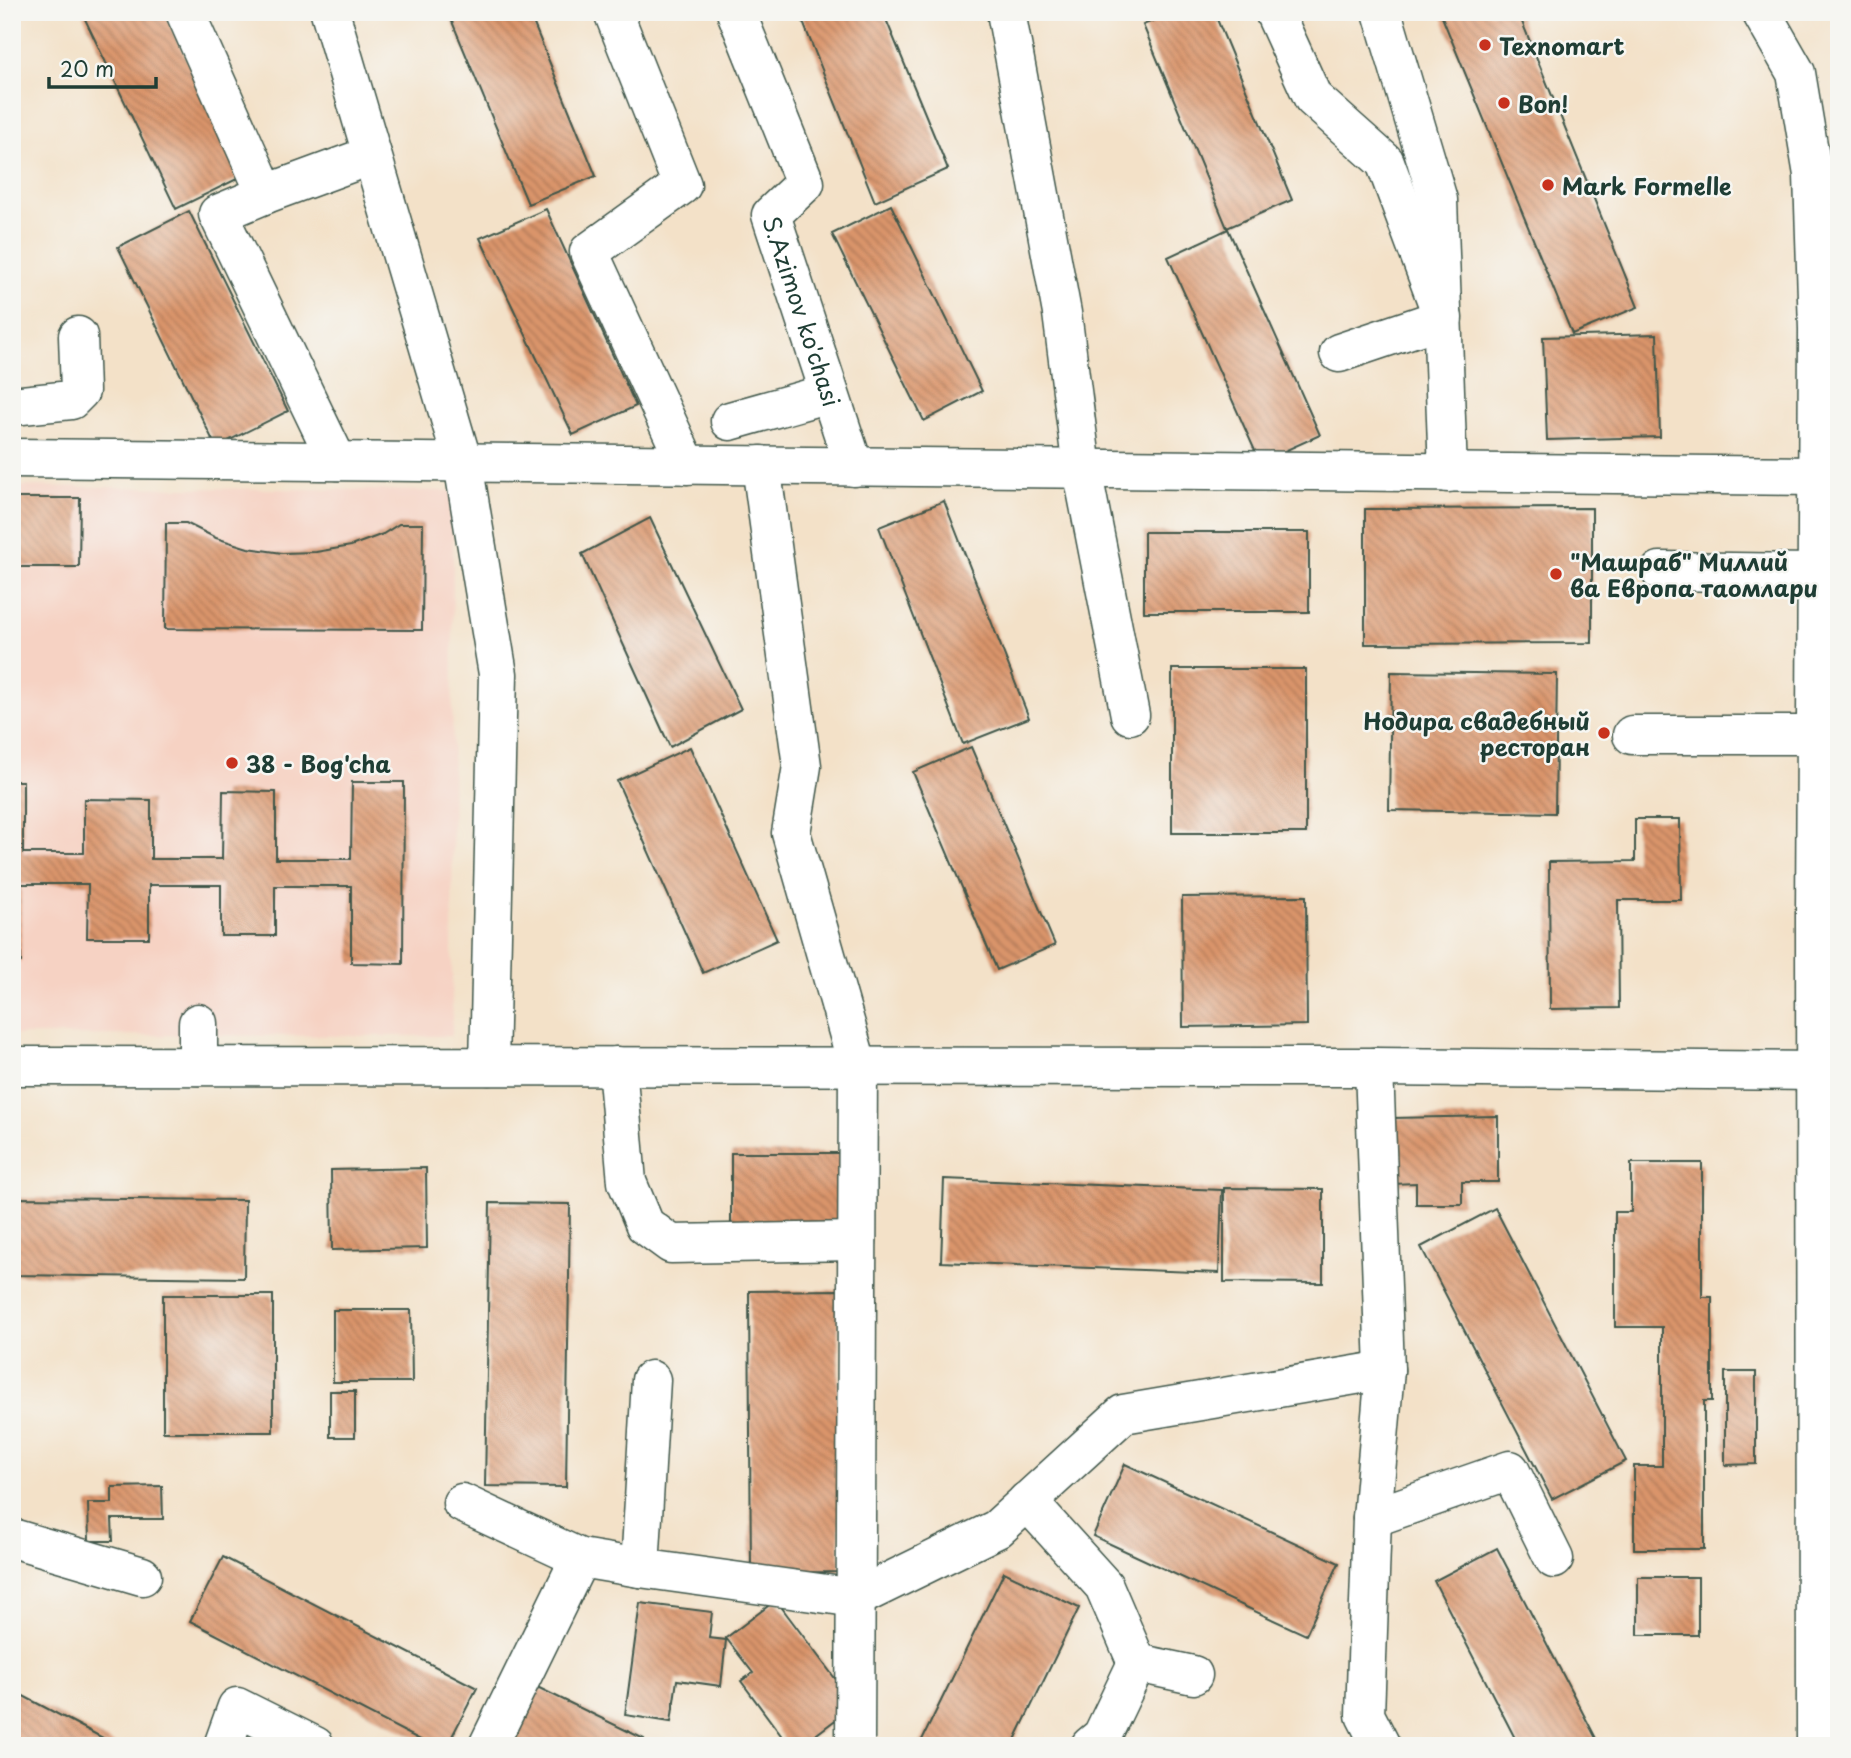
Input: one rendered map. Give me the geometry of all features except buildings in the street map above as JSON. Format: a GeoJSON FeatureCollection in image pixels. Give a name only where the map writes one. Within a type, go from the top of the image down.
{"type":"FeatureCollection","features":[{"type":"Feature","properties":{"kind":"street"},"geometry":{"type":"LineString","coordinates":[[185,12],[266,194]]}},
{"type":"Feature","properties":{"kind":"street"},"geometry":{"type":"LineString","coordinates":[[330,12],[463,463],[498,674],[489,1066]]}},
{"type":"Feature","properties":{"kind":"street"},"geometry":{"type":"LineString","coordinates":[[613,12],[682,186],[589,252],[688,465]]}},
{"type":"Feature","properties":{"kind":"street","name":"S.Azimov ko'chasi"},"geometry":{"type":"LineString","coordinates":[[736,12],[804,183],[771,215],[854,467]]}},
{"type":"Feature","properties":{"kind":"street"},"geometry":{"type":"LineString","coordinates":[[1006,12],[1062,313],[1082,469],[1130,715]]}},
{"type":"Feature","properties":{"kind":"street"},"geometry":{"type":"LineString","coordinates":[[1275,12],[1313,98],[1385,162],[1443,318]]}},
{"type":"Feature","properties":{"kind":"street"},"geometry":{"type":"LineString","coordinates":[[1382,12],[1438,200],[1448,473]]}},
{"type":"Feature","properties":{"kind":"street"},"geometry":{"type":"LineString","coordinates":[[1760,12],[1796,73],[1813,175],[1818,329],[1816,1746]]}},
{"type":"Feature","properties":{"kind":"street"},"geometry":{"type":"LineString","coordinates":[[337,461],[218,214],[372,155]]}},
{"type":"Feature","properties":{"kind":"street"},"geometry":{"type":"LineString","coordinates":[[1339,353],[1443,318]]}},
{"type":"Feature","properties":{"kind":"street"},"geometry":{"type":"LineString","coordinates":[[12,406],[71,400],[80,391],[78,336]]}},
{"type":"Feature","properties":{"kind":"street"},"geometry":{"type":"LineString","coordinates":[[730,421],[829,393]]}},
{"type":"Feature","properties":{"kind":"street"},"geometry":{"type":"LineString","coordinates":[[12,458],[1816,476]]}},
{"type":"Feature","properties":{"kind":"street"},"geometry":{"type":"LineString","coordinates":[[761,466],[802,766],[791,833],[858,1067],[855,1746]]}},
{"type":"Feature","properties":{"kind":"street"},"geometry":{"type":"LineString","coordinates":[[1660,571],[1816,573]]}},
{"type":"Feature","properties":{"kind":"street"},"geometry":{"type":"LineString","coordinates":[[1632,735],[1816,735]]}},
{"type":"Feature","properties":{"kind":"street"},"geometry":{"type":"LineString","coordinates":[[198,1023],[198,1066]]}},
{"type":"Feature","properties":{"kind":"street"},"geometry":{"type":"LineString","coordinates":[[12,1066],[1374,1067],[1815,1071]]}},
{"type":"Feature","properties":{"kind":"street"},"geometry":{"type":"LineString","coordinates":[[617,1066],[627,1182],[645,1225],[671,1244],[857,1241]]}},
{"type":"Feature","properties":{"kind":"street"},"geometry":{"type":"LineString","coordinates":[[1374,1067],[1385,1370],[1372,1518],[1365,1715],[1381,1746]]}},
{"type":"Feature","properties":{"kind":"street"},"geometry":{"type":"LineString","coordinates":[[462,1503],[580,1558],[640,1569],[856,1598],[997,1529],[1123,1414],[1385,1370]]}},
{"type":"Feature","properties":{"kind":"street"},"geometry":{"type":"LineString","coordinates":[[640,1569],[651,1380]]}},
{"type":"Feature","properties":{"kind":"street"},"geometry":{"type":"LineString","coordinates":[[1372,1518],[1510,1469],[1554,1559]]}},
{"type":"Feature","properties":{"kind":"street"},"geometry":{"type":"LineString","coordinates":[[1027,1502],[1104,1586],[1137,1663],[1105,1743]]}},
{"type":"Feature","properties":{"kind":"street"},"geometry":{"type":"LineString","coordinates":[[12,1538],[142,1576]]}},
{"type":"Feature","properties":{"kind":"street"},"geometry":{"type":"LineString","coordinates":[[488,1746],[580,1558]]}},
{"type":"Feature","properties":{"kind":"street"},"geometry":{"type":"LineString","coordinates":[[1137,1663],[1193,1675]]}},
{"type":"Feature","properties":{"kind":"street"},"geometry":{"type":"LineString","coordinates":[[223,1746],[237,1707],[315,1746]]}},
{"type":"Feature","properties":{"kind":"shaded area","name":"38 - Bog'cha"},"geometry":{"type":"Polygon","coordinates":[[[12,486],[453,491],[452,1036],[12,1035],[12,486]]]}},
{"type":"Feature","properties":{"kind":"place","name":"Texnomart"},"geometry":{"type":"Point","coordinates":[1485,45]}},
{"type":"Feature","properties":{"kind":"place","name":"Bon!"},"geometry":{"type":"Point","coordinates":[1504,103]}},
{"type":"Feature","properties":{"kind":"place","name":"Mark Formelle"},"geometry":{"type":"Point","coordinates":[1548,185]}},
{"type":"Feature","properties":{"kind":"place","name":"\"Машраб\" Миллий ва Европа таомлари"},"geometry":{"type":"Point","coordinates":[1556,574]}},
{"type":"Feature","properties":{"kind":"place","name":"Нодира свадебный ресторан"},"geometry":{"type":"Point","coordinates":[1604,733]}},
{"type":"Feature","properties":{"kind":"place","name":"38 - Bog'cha"},"geometry":{"type":"Point","coordinates":[232,763]}}]}
